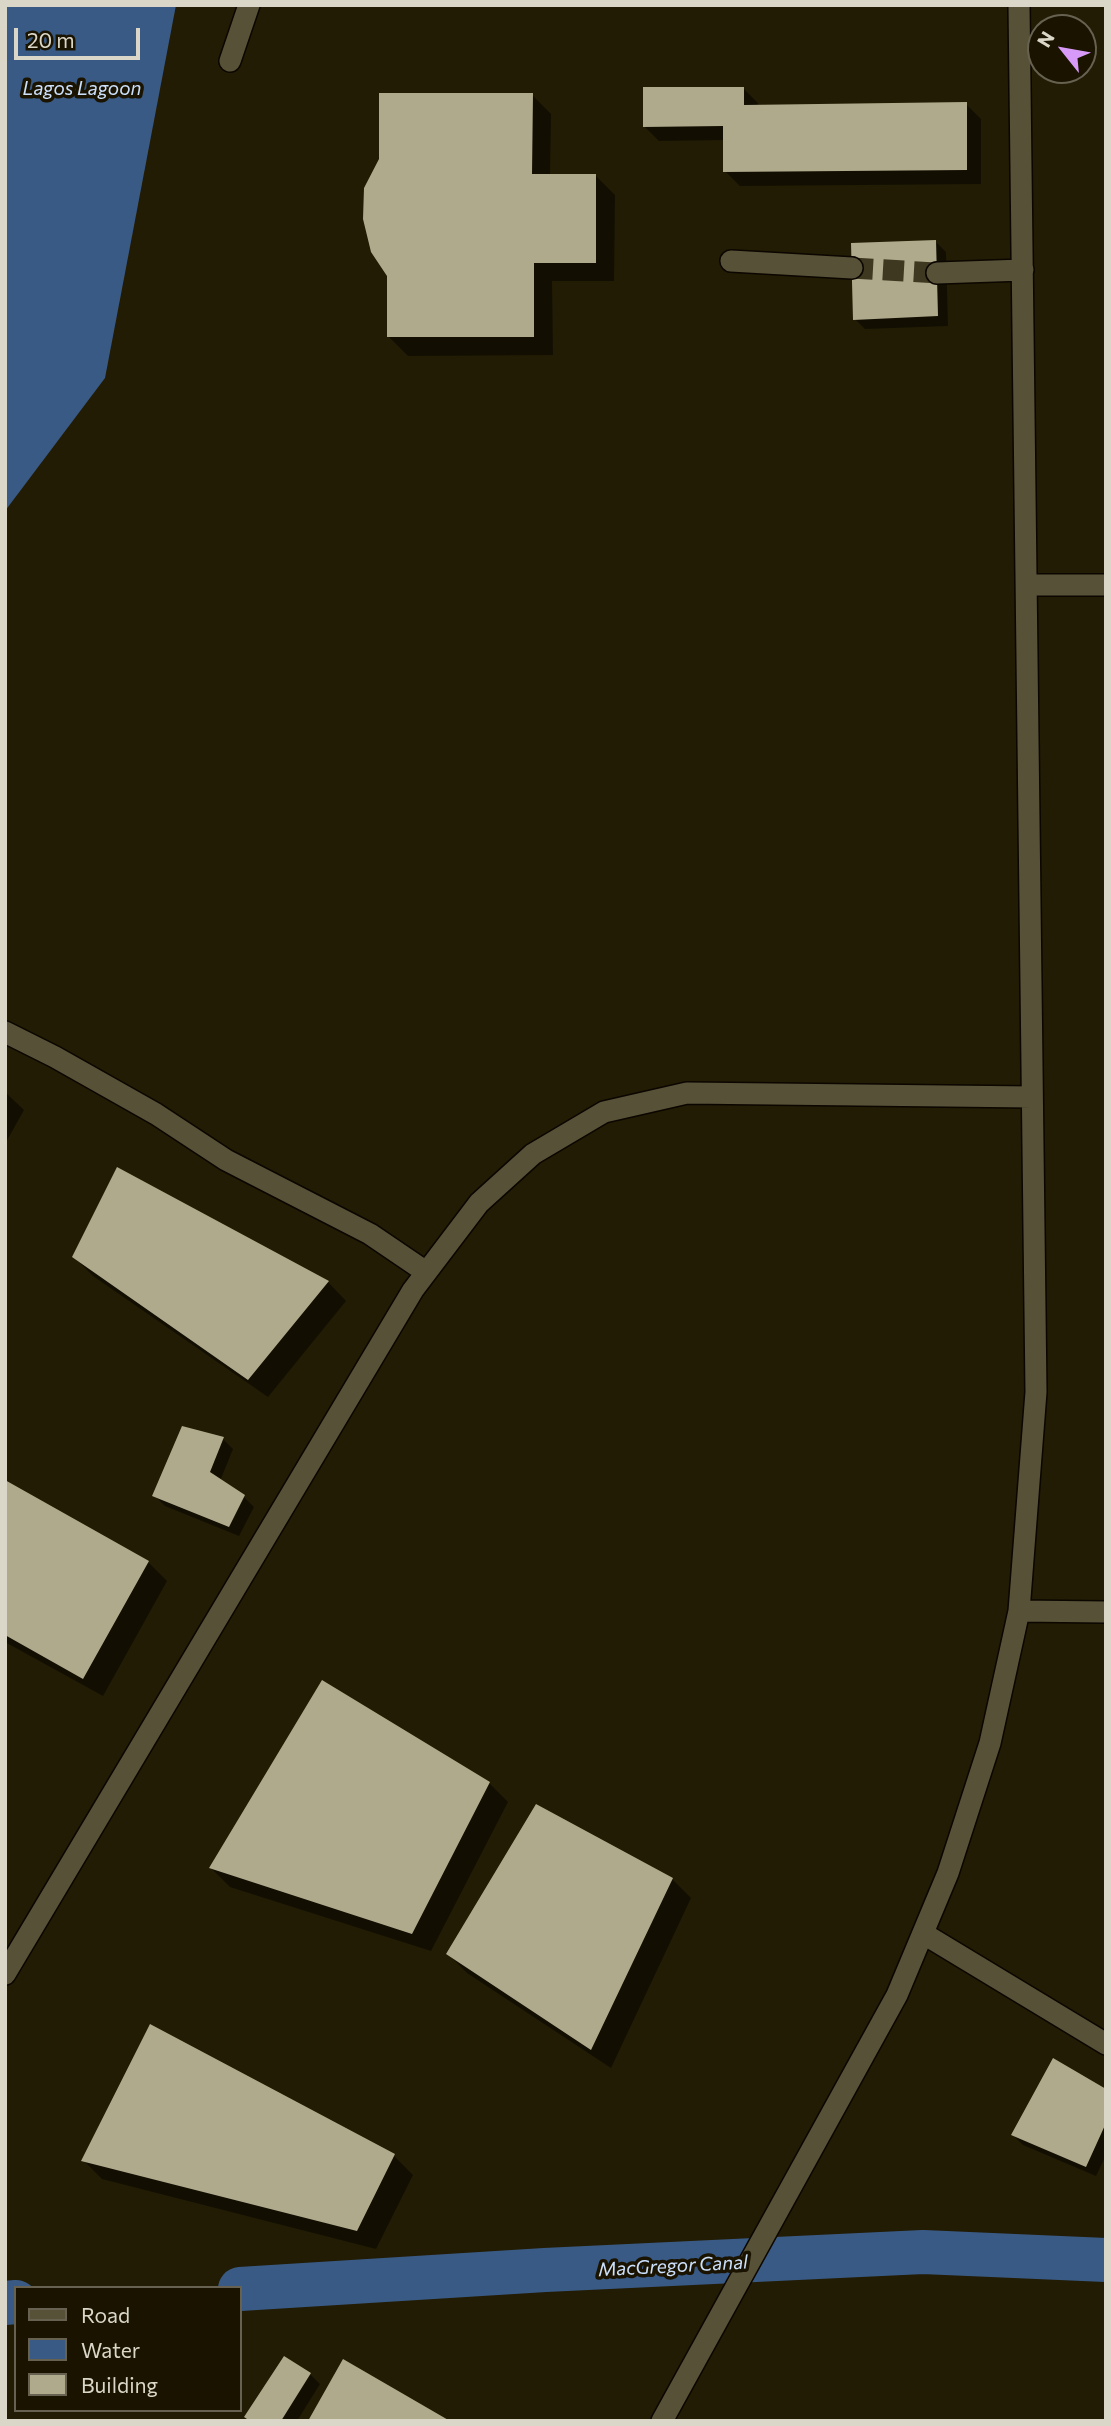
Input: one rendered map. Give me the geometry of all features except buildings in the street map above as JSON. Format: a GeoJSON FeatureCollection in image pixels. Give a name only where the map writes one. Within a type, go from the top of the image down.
{"type":"FeatureCollection","features":[{"type":"Feature","properties":{"kind":"street"},"geometry":{"type":"LineString","coordinates":[[230,61],[249,5]]}},
{"type":"Feature","properties":{"kind":"street"},"geometry":{"type":"LineString","coordinates":[[662,2421],[897,1995],[924,1934],[948,1873],[990,1743],[1019,1611],[1036,1392],[1019,5]]}},
{"type":"Feature","properties":{"kind":"street"},"geometry":{"type":"LineString","coordinates":[[731,261],[852,268]]}},
{"type":"Feature","properties":{"kind":"street"},"geometry":{"type":"LineString","coordinates":[[937,273],[1023,270]]}},
{"type":"Feature","properties":{"kind":"street"},"geometry":{"type":"LineString","coordinates":[[1027,585],[1106,586]]}},
{"type":"Feature","properties":{"kind":"street"},"geometry":{"type":"LineString","coordinates":[[5,1032],[55,1056],[156,1114],[226,1160],[370,1234],[426,1272]]}},
{"type":"Feature","properties":{"kind":"street"},"geometry":{"type":"LineString","coordinates":[[5,1974],[406,1302],[479,1203],[533,1154],[604,1112],[687,1093],[1032,1097]]}},
{"type":"Feature","properties":{"kind":"street"},"geometry":{"type":"LineString","coordinates":[[1019,1611],[1106,1612]]}},
{"type":"Feature","properties":{"kind":"street"},"geometry":{"type":"LineString","coordinates":[[924,1934],[1106,2044]]}},
{"type":"Feature","properties":{"kind":"water","name":"Lagos Lagoon"},"geometry":{"type":"Polygon","coordinates":[[[5,5],[176,5],[105,378],[5,511],[5,5]]]}},
{"type":"Feature","properties":{"kind":"waterway","name":"MacGregor Canal"},"geometry":{"type":"LineString","coordinates":[[242,2289],[545,2270],[923,2252],[1106,2260]]}},
{"type":"Feature","properties":{"kind":"waterway","name":"MacGregor Canal"},"geometry":{"type":"LineString","coordinates":[[5,2303],[14,2302]]}},
{"type":"Feature","properties":{"kind":"tunnel"},"geometry":{"type":"LineString","coordinates":[[852,268],[937,273]]}}]}
